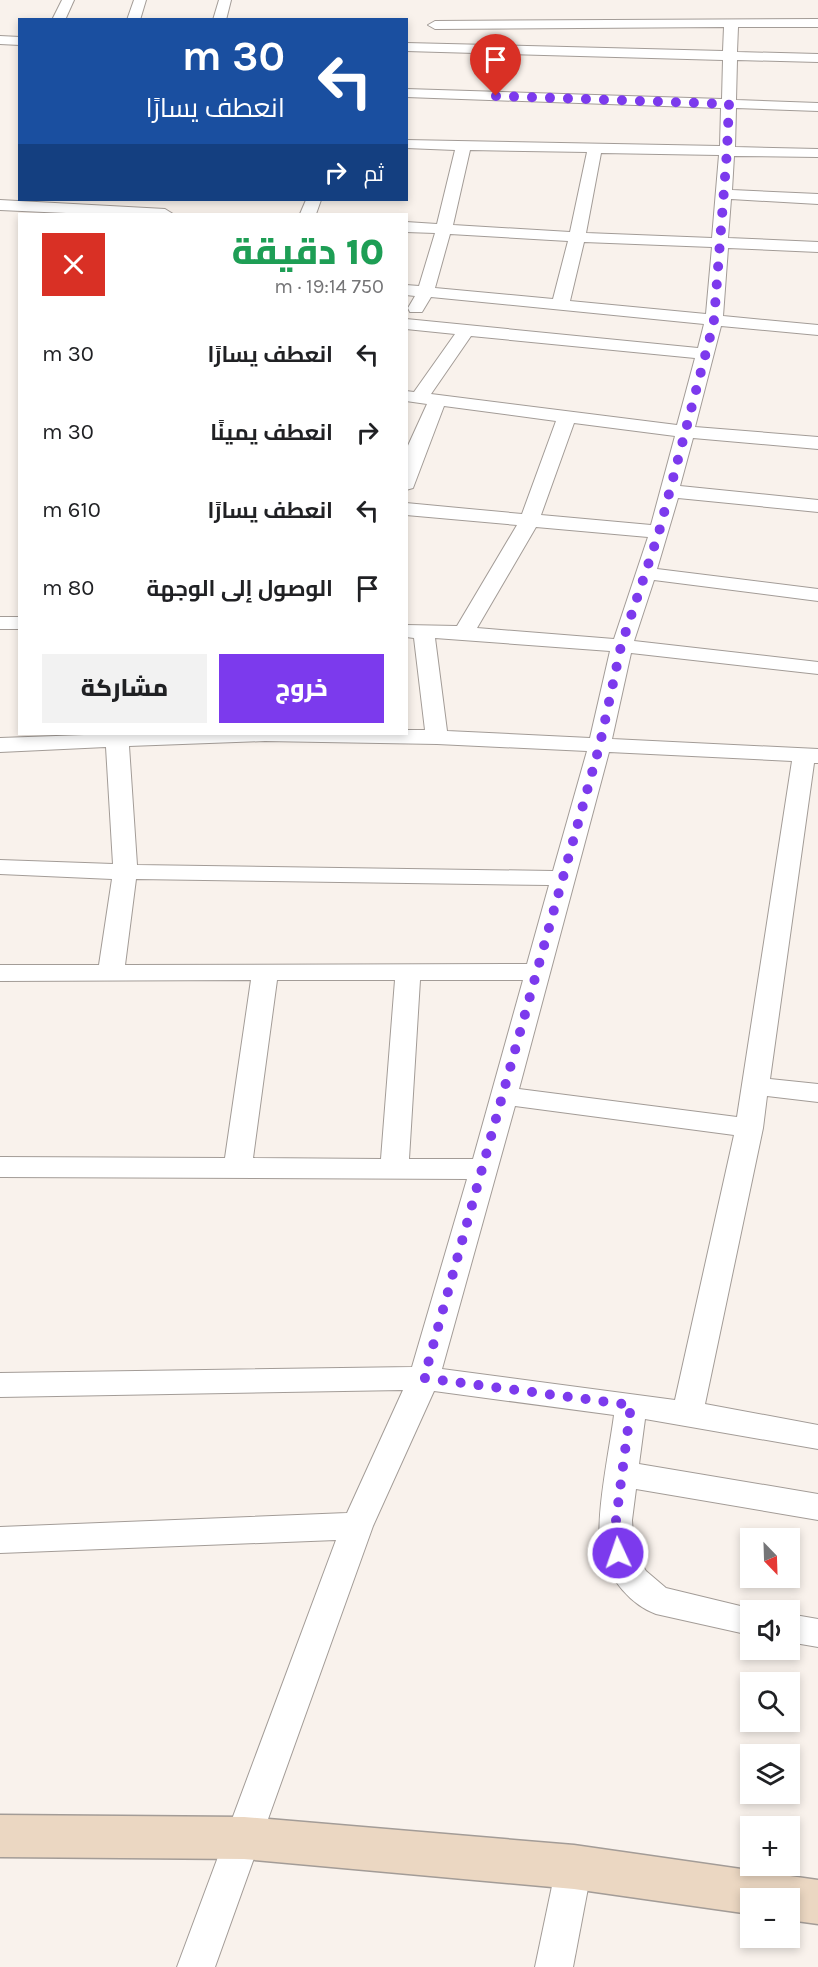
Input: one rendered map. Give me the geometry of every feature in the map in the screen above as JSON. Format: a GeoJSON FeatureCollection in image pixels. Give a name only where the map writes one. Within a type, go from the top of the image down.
{"type":"FeatureCollection","features":[{"type":"Feature","properties":{"kind":"street"},"geometry":{"type":"LineString","coordinates":[[59,18],[69,0]]}},
{"type":"Feature","properties":{"kind":"street"},"geometry":{"type":"LineString","coordinates":[[134,18],[140,0]]}},
{"type":"Feature","properties":{"kind":"street"},"geometry":{"type":"LineString","coordinates":[[220,18],[225,0]]}},
{"type":"Feature","properties":{"kind":"street"},"geometry":{"type":"LineString","coordinates":[[408,46],[435,25],[447,12]]}},
{"type":"Feature","properties":{"kind":"street"},"geometry":{"type":"LineString","coordinates":[[435,25],[818,23]]}},
{"type":"Feature","properties":{"kind":"street"},"geometry":{"type":"LineString","coordinates":[[196,1967],[357,1526],[424,1378],[484,1169],[600,744],[621,646],[659,532],[714,320],[727,151],[731,24]]}},
{"type":"Feature","properties":{"kind":"street"},"geometry":{"type":"LineString","coordinates":[[0,40],[18,41]]}},
{"type":"Feature","properties":{"kind":"street"},"geometry":{"type":"LineString","coordinates":[[408,47],[818,58]]}},
{"type":"Feature","properties":{"kind":"street"},"geometry":{"type":"LineString","coordinates":[[408,93],[818,107]]}},
{"type":"Feature","properties":{"kind":"street"},"geometry":{"type":"LineString","coordinates":[[408,144],[818,153]]}},
{"type":"Feature","properties":{"kind":"street"},"geometry":{"type":"LineString","coordinates":[[408,322],[424,293],[444,229],[464,145]]}},
{"type":"Feature","properties":{"kind":"street"},"geometry":{"type":"LineString","coordinates":[[560,306],[578,237],[595,148]]}},
{"type":"Feature","properties":{"kind":"street"},"geometry":{"type":"LineString","coordinates":[[724,194],[818,199]]}},
{"type":"Feature","properties":{"kind":"street"},"geometry":{"type":"LineString","coordinates":[[0,205],[147,213]]}},
{"type":"Feature","properties":{"kind":"street"},"geometry":{"type":"LineString","coordinates":[[408,227],[818,247]]}},
{"type":"Feature","properties":{"kind":"street"},"geometry":{"type":"LineString","coordinates":[[408,290],[818,330]]}},
{"type":"Feature","properties":{"kind":"street"},"geometry":{"type":"LineString","coordinates":[[408,324],[706,354]]}},
{"type":"Feature","properties":{"kind":"street"},"geometry":{"type":"LineString","coordinates":[[413,397],[466,330]]}},
{"type":"Feature","properties":{"kind":"street"},"geometry":{"type":"LineString","coordinates":[[413,397],[686,432],[818,443]]}},
{"type":"Feature","properties":{"kind":"street"},"geometry":{"type":"LineString","coordinates":[[410,457],[438,400]]}},
{"type":"Feature","properties":{"kind":"street"},"geometry":{"type":"LineString","coordinates":[[465,632],[530,520],[567,416]]}},
{"type":"Feature","properties":{"kind":"street"},"geometry":{"type":"LineString","coordinates":[[670,491],[818,506]]}},
{"type":"Feature","properties":{"kind":"street"},"geometry":{"type":"LineString","coordinates":[[408,509],[659,532]]}},
{"type":"Feature","properties":{"kind":"street"},"geometry":{"type":"LineString","coordinates":[[644,573],[818,595]]}},
{"type":"Feature","properties":{"kind":"street"},"geometry":{"type":"LineString","coordinates":[[0,623],[18,623]]}},
{"type":"Feature","properties":{"kind":"street"},"geometry":{"type":"LineString","coordinates":[[437,737],[415,631],[465,632],[621,646],[818,668]]}},
{"type":"Feature","properties":{"kind":"street"},"geometry":{"type":"LineString","coordinates":[[0,745],[74,737],[117,739],[235,735]]}},
{"type":"Feature","properties":{"kind":"street"},"geometry":{"type":"LineString","coordinates":[[322,735],[437,737],[811,755],[748,1128],[688,1413]]}},
{"type":"Feature","properties":{"kind":"street"},"geometry":{"type":"LineString","coordinates":[[111,972],[125,872],[117,739]]}},
{"type":"Feature","properties":{"kind":"street"},"geometry":{"type":"LineString","coordinates":[[0,867],[125,872],[562,878]]}},
{"type":"Feature","properties":{"kind":"street"},"geometry":{"type":"LineString","coordinates":[[238,1168],[265,972]]}},
{"type":"Feature","properties":{"kind":"street"},"geometry":{"type":"LineString","coordinates":[[394,1168],[408,972]]}},
{"type":"Feature","properties":{"kind":"street"},"geometry":{"type":"LineString","coordinates":[[0,973],[537,972]]}},
{"type":"Feature","properties":{"kind":"street"},"geometry":{"type":"LineString","coordinates":[[754,1086],[818,1093]]}},
{"type":"Feature","properties":{"kind":"street"},"geometry":{"type":"LineString","coordinates":[[503,1096],[748,1128]]}},
{"type":"Feature","properties":{"kind":"street"},"geometry":{"type":"LineString","coordinates":[[0,1167],[484,1169]]}},
{"type":"Feature","properties":{"kind":"street"},"geometry":{"type":"LineString","coordinates":[[0,1385],[424,1378],[688,1413],[818,1437]]}},
{"type":"Feature","properties":{"kind":"street"},"geometry":{"type":"LineString","coordinates":[[631,1405],[616,1520],[618,1553],[634,1581],[656,1600],[740,1619]]}},
{"type":"Feature","properties":{"kind":"street"},"geometry":{"type":"LineString","coordinates":[[622,1474],[818,1507]]}},
{"type":"Feature","properties":{"kind":"street"},"geometry":{"type":"LineString","coordinates":[[0,1539],[357,1526]]}},
{"type":"Feature","properties":{"kind":"street"},"geometry":{"type":"LineString","coordinates":[[800,1630],[818,1633]]}},
{"type":"Feature","properties":{"kind":"street"},"geometry":{"type":"LineString","coordinates":[[0,1836],[244,1838],[574,1867],[818,1902]]}},
{"type":"Feature","properties":{"kind":"street"},"geometry":{"type":"LineString","coordinates":[[554,1967],[574,1867]]}},
{"type":"Feature","properties":{"kind":"route"},"geometry":{"type":"LineString","coordinates":[[496,96],[729,104],[714,320],[710,337],[659,532],[621,646],[600,744],[484,1169],[424,1378],[631,1405],[616,1520],[618,1553]]}}]}
